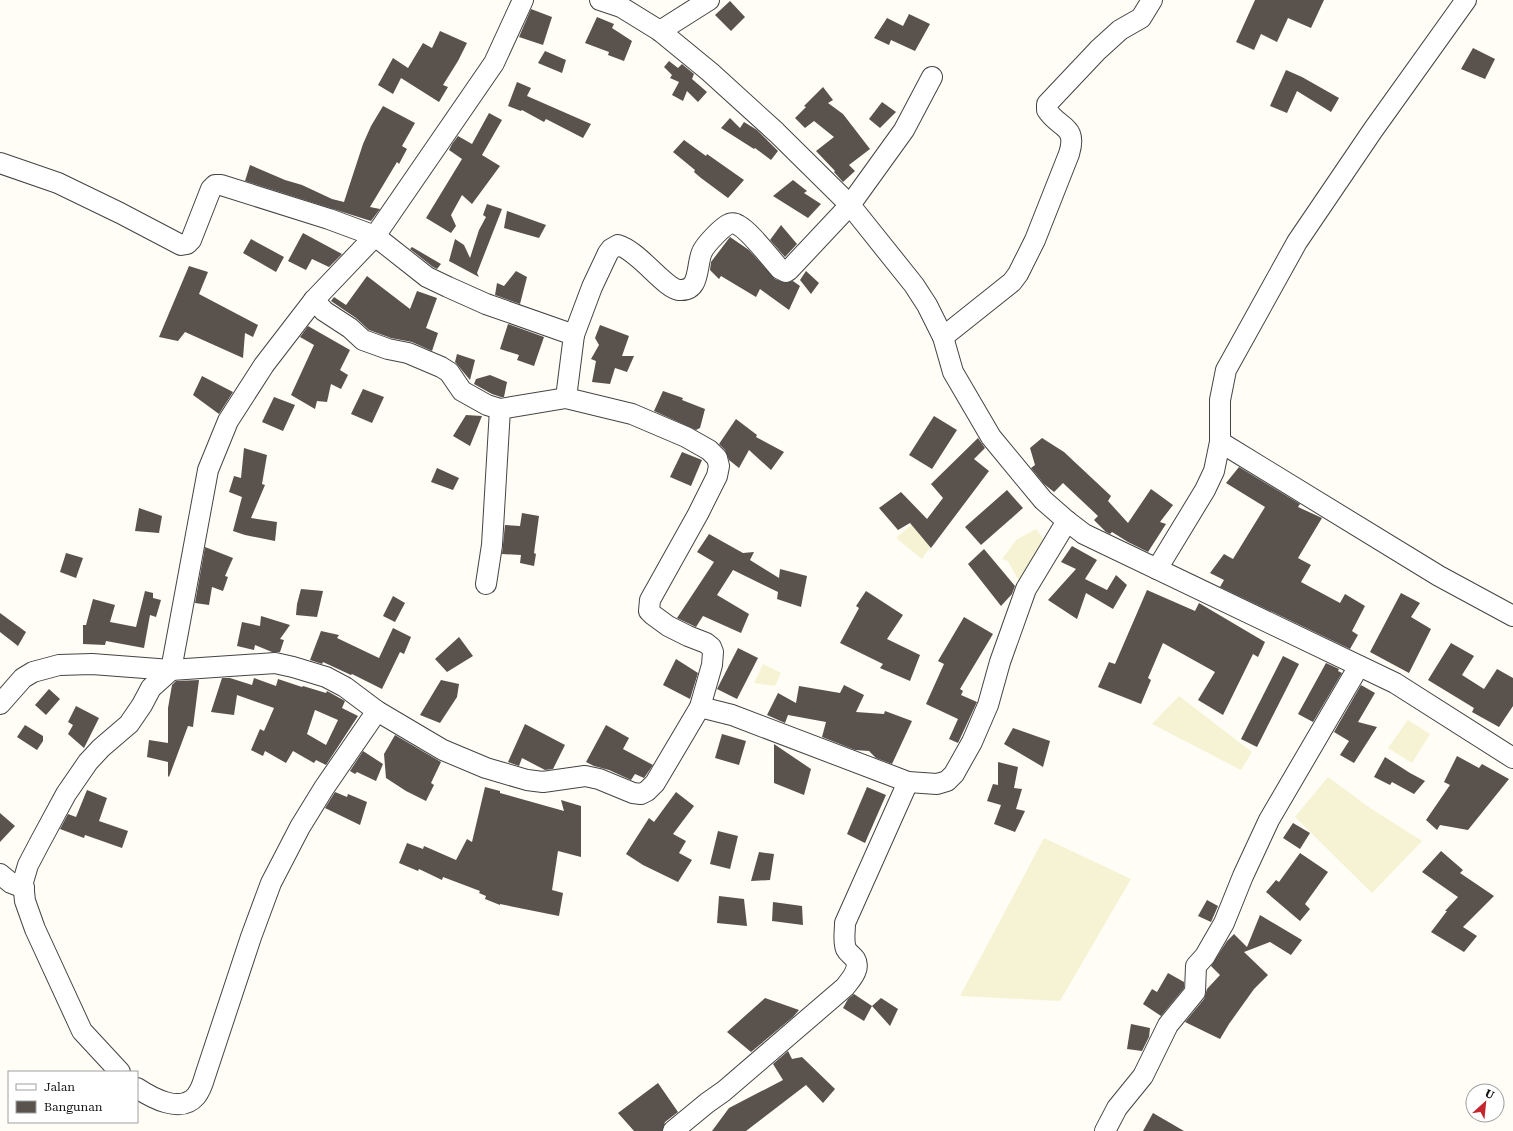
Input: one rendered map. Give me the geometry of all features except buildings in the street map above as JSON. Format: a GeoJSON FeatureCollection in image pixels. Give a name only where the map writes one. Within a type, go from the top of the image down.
{"type":"FeatureCollection","features":[{"type":"Feature","properties":{"kind":"street"},"geometry":{"type":"LineString","coordinates":[[119,1071],[82,1031],[35,929],[25,901],[23,882],[28,865],[66,794],[92,757],[129,724],[151,688],[171,670],[208,470],[228,421],[264,365],[314,300],[375,236],[494,63],[523,0]]}},
{"type":"Feature","properties":{"kind":"street"},"geometry":{"type":"LineString","coordinates":[[600,0],[621,7],[660,30],[710,72],[770,127],[850,205],[918,291],[933,315],[943,336],[953,372],[991,437],[1043,500],[1067,521],[1084,534],[1395,683],[1513,758]]}},
{"type":"Feature","properties":{"kind":"street"},"geometry":{"type":"LineString","coordinates":[[660,30],[709,0]]}},
{"type":"Feature","properties":{"kind":"street"},"geometry":{"type":"LineString","coordinates":[[943,336],[1012,282],[1018,274],[1035,240],[1069,154],[1072,142],[1071,136],[1066,127],[1046,110],[1047,104],[1098,50],[1120,30],[1141,18],[1152,0]]}},
{"type":"Feature","properties":{"kind":"street"},"geometry":{"type":"LineString","coordinates":[[1157,569],[1205,490],[1214,471],[1220,442],[1220,400],[1226,370],[1229,363],[1297,242],[1373,130],[1466,0]]}},
{"type":"Feature","properties":{"kind":"street"},"geometry":{"type":"LineString","coordinates":[[566,398],[574,335],[592,287],[608,253],[615,246],[618,245],[629,249],[672,287],[681,290],[690,287],[695,281],[702,252],[705,247],[724,227],[732,223],[744,230],[780,269],[786,272],[850,205],[904,130],[932,77]]}},
{"type":"Feature","properties":{"kind":"street"},"geometry":{"type":"LineString","coordinates":[[0,163],[58,184],[181,244],[187,244],[191,240],[211,189],[215,185],[221,185],[375,236],[427,277],[486,304],[574,335]]}},
{"type":"Feature","properties":{"kind":"street"},"geometry":{"type":"LineString","coordinates":[[0,704],[22,678],[33,672],[59,665],[92,664],[171,670],[275,663],[293,666],[326,677],[345,687],[377,711],[443,750],[486,768],[527,780],[544,782],[585,776],[599,779],[633,793],[641,794],[647,791],[655,783],[700,707],[712,665],[713,652],[706,643],[668,626],[653,615],[649,611],[650,600],[698,514],[717,476],[719,466],[716,458],[709,450],[686,437],[632,414],[566,398],[500,409],[481,402],[462,392],[449,372],[408,353],[388,349],[363,340],[350,328],[324,311],[314,300]]}},
{"type":"Feature","properties":{"kind":"street"},"geometry":{"type":"LineString","coordinates":[[486,584],[492,545],[500,409]]}},
{"type":"Feature","properties":{"kind":"street"},"geometry":{"type":"LineString","coordinates":[[1220,442],[1439,576],[1513,616]]}},
{"type":"Feature","properties":{"kind":"street"},"geometry":{"type":"LineString","coordinates":[[700,707],[732,715],[908,782],[937,784],[947,781],[954,774],[972,742],[988,705],[1000,662],[1026,589],[1067,521]]}},
{"type":"Feature","properties":{"kind":"street"},"geometry":{"type":"LineString","coordinates":[[1105,1131],[1117,1108],[1143,1076],[1168,1025],[1195,992],[1196,966],[1205,956],[1224,923],[1243,876],[1269,820],[1359,666]]}},
{"type":"Feature","properties":{"kind":"street"},"geometry":{"type":"LineString","coordinates":[[138,1089],[152,1098],[177,1104],[192,1100],[201,1089],[251,937],[271,883],[300,827],[324,788],[377,711]]}},
{"type":"Feature","properties":{"kind":"street"},"geometry":{"type":"LineString","coordinates":[[673,1131],[707,1102],[724,1091],[845,987],[850,980],[856,970],[857,964],[855,959],[847,951],[844,938],[845,924],[908,782]]}},
{"type":"Feature","properties":{"kind":"street"},"geometry":{"type":"LineString","coordinates":[[0,874],[11,883],[24,888]]}},
{"type":"Feature","properties":{"kind":"shaded area"},"geometry":{"type":"Polygon","coordinates":[[[923,515],[940,532],[922,559],[896,538],[923,515]]]}},
{"type":"Feature","properties":{"kind":"shaded area"},"geometry":{"type":"Polygon","coordinates":[[[1036,529],[1048,545],[1022,587],[1008,561],[1002,559],[1016,540],[1036,529]]]}},
{"type":"Feature","properties":{"kind":"shaded area"},"geometry":{"type":"Polygon","coordinates":[[[763,664],[781,673],[775,686],[754,683],[763,664]]]}},
{"type":"Feature","properties":{"kind":"shaded area"},"geometry":{"type":"Polygon","coordinates":[[[1179,696],[1252,752],[1241,770],[1152,724],[1179,696]]]}},
{"type":"Feature","properties":{"kind":"shaded area"},"geometry":{"type":"Polygon","coordinates":[[[1408,720],[1430,734],[1412,763],[1388,748],[1408,720]]]}},
{"type":"Feature","properties":{"kind":"shaded area"},"geometry":{"type":"Polygon","coordinates":[[[1328,777],[1370,808],[1422,841],[1372,893],[1295,817],[1328,777]]]}},
{"type":"Feature","properties":{"kind":"shaded area"},"geometry":{"type":"Polygon","coordinates":[[[1044,838],[1131,879],[1060,1001],[960,996],[1044,838]]]}}]}
